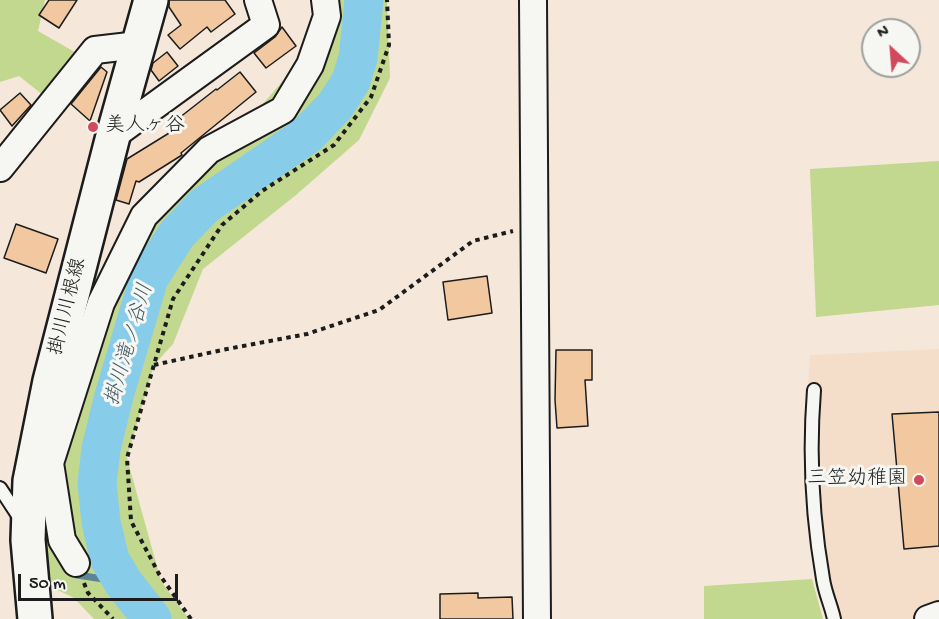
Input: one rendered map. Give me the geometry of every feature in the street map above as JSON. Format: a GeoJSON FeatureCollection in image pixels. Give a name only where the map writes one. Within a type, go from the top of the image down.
{"type":"FeatureCollection","features":[{"type":"Feature","properties":{"kind":"main road","name":"掛川川根線"},"geometry":{"type":"LineString","coordinates":[[35,619],[29,547],[30,481],[50,381],[112,136],[151,0]]}},
{"type":"Feature","properties":{"kind":"street"},"geometry":{"type":"LineString","coordinates":[[112,136],[266,25],[258,0]]}},
{"type":"Feature","properties":{"kind":"street"},"geometry":{"type":"LineString","coordinates":[[80,573],[62,540],[50,463],[101,303],[144,216],[209,150],[283,110],[310,65],[327,16],[325,0]]}},
{"type":"Feature","properties":{"kind":"street"},"geometry":{"type":"LineString","coordinates":[[533,0],[537,619]]}},
{"type":"Feature","properties":{"kind":"street"},"geometry":{"type":"LineString","coordinates":[[0,168],[95,50],[138,45]]}},
{"type":"Feature","properties":{"kind":"street"},"geometry":{"type":"LineString","coordinates":[[928,619],[939,615]]}},
{"type":"Feature","properties":{"kind":"lane"},"geometry":{"type":"LineString","coordinates":[[814,390],[811,439],[815,522],[823,582],[834,619]]}},
{"type":"Feature","properties":{"kind":"lane"},"geometry":{"type":"LineString","coordinates":[[0,488],[29,547]]}},
{"type":"Feature","properties":{"kind":"path"},"geometry":{"type":"LineString","coordinates":[[191,619],[159,574],[131,521],[127,458],[173,299],[222,225],[262,191],[334,145],[371,97],[389,45],[387,0]]}},
{"type":"Feature","properties":{"kind":"path"},"geometry":{"type":"LineString","coordinates":[[154,365],[307,334],[379,310],[473,241],[534,226]]}},
{"type":"Feature","properties":{"kind":"path"},"geometry":{"type":"LineString","coordinates":[[80,573],[88,593],[113,619]]}},
{"type":"Feature","properties":{"kind":"shaded area"},"geometry":{"type":"Polygon","coordinates":[[[939,349],[939,615],[929,619],[835,619],[815,522],[805,436],[810,355],[939,349]]]}},
{"type":"Feature","properties":{"kind":"green space"},"geometry":{"type":"Polygon","coordinates":[[[0,0],[45,0],[38,31],[80,55],[43,95],[19,76],[0,82],[0,0]]]}},
{"type":"Feature","properties":{"kind":"green space"},"geometry":{"type":"Polygon","coordinates":[[[315,0],[387,0],[390,78],[359,140],[296,195],[203,269],[173,344],[154,365],[127,458],[161,581],[189,619],[94,619],[74,598],[45,584],[48,566],[46,499],[57,406],[87,305],[108,277],[160,190],[254,114],[314,45],[315,0]]]}},
{"type":"Feature","properties":{"kind":"green space"},"geometry":{"type":"Polygon","coordinates":[[[939,161],[939,305],[816,317],[810,169],[939,161]]]}},
{"type":"Feature","properties":{"kind":"green space"},"geometry":{"type":"Polygon","coordinates":[[[812,579],[823,619],[704,619],[704,586],[812,579]]]}},
{"type":"Feature","properties":{"kind":"building"},"geometry":{"type":"Polygon","coordinates":[[[49,0],[77,0],[59,28],[39,15],[49,0]]]}},
{"type":"Feature","properties":{"kind":"building"},"geometry":{"type":"Polygon","coordinates":[[[169,0],[225,0],[235,14],[211,32],[207,27],[180,49],[168,35],[181,25],[169,7],[169,0]]]}},
{"type":"Feature","properties":{"kind":"building"},"geometry":{"type":"Polygon","coordinates":[[[282,27],[296,46],[266,68],[254,53],[275,37],[282,27]]]}},
{"type":"Feature","properties":{"kind":"building"},"geometry":{"type":"Polygon","coordinates":[[[167,52],[178,66],[159,81],[151,70],[153,63],[167,52]]]}},
{"type":"Feature","properties":{"kind":"building"},"geometry":{"type":"Polygon","coordinates":[[[101,67],[107,72],[90,121],[71,104],[101,67]]]}},
{"type":"Feature","properties":{"kind":"building"},"geometry":{"type":"Polygon","coordinates":[[[240,72],[256,92],[181,153],[182,155],[139,182],[136,181],[129,204],[116,200],[127,159],[174,130],[170,125],[240,72]]]}},
{"type":"Feature","properties":{"kind":"building"},"geometry":{"type":"Polygon","coordinates":[[[20,93],[31,105],[12,126],[0,110],[20,93]]]}},
{"type":"Feature","properties":{"kind":"building"},"geometry":{"type":"Polygon","coordinates":[[[16,224],[58,239],[46,273],[4,258],[16,224]]]}},
{"type":"Feature","properties":{"kind":"building"},"geometry":{"type":"Polygon","coordinates":[[[487,276],[492,313],[448,320],[443,282],[487,276]]]}},
{"type":"Feature","properties":{"kind":"building"},"geometry":{"type":"Polygon","coordinates":[[[556,350],[592,350],[592,380],[585,380],[588,426],[557,428],[556,350]]]}},
{"type":"Feature","properties":{"kind":"building","name":"三笠幼稚園"},"geometry":{"type":"Polygon","coordinates":[[[939,412],[939,546],[904,549],[892,414],[939,412]]]}},
{"type":"Feature","properties":{"kind":"building"},"geometry":{"type":"Polygon","coordinates":[[[478,593],[478,598],[512,597],[513,619],[440,619],[440,594],[478,593]]]}},
{"type":"Feature","properties":{"kind":"waterway","name":"掛川滝ノ谷川"},"geometry":{"type":"LineString","coordinates":[[152,619],[123,582],[110,560],[101,522],[97,483],[101,449],[114,396],[149,278],[177,234],[205,205],[307,135],[335,106],[351,81],[358,58],[364,0]]}},
{"type":"Feature","properties":{"kind":"waterway"},"geometry":{"type":"LineString","coordinates":[[77,575],[123,582]]}},
{"type":"Feature","properties":{"kind":"place","name":"美人ヶ谷"},"geometry":{"type":"Point","coordinates":[93,127]}},
{"type":"Feature","properties":{"kind":"place","name":"三笠幼稚園"},"geometry":{"type":"Point","coordinates":[919,480]}}]}
